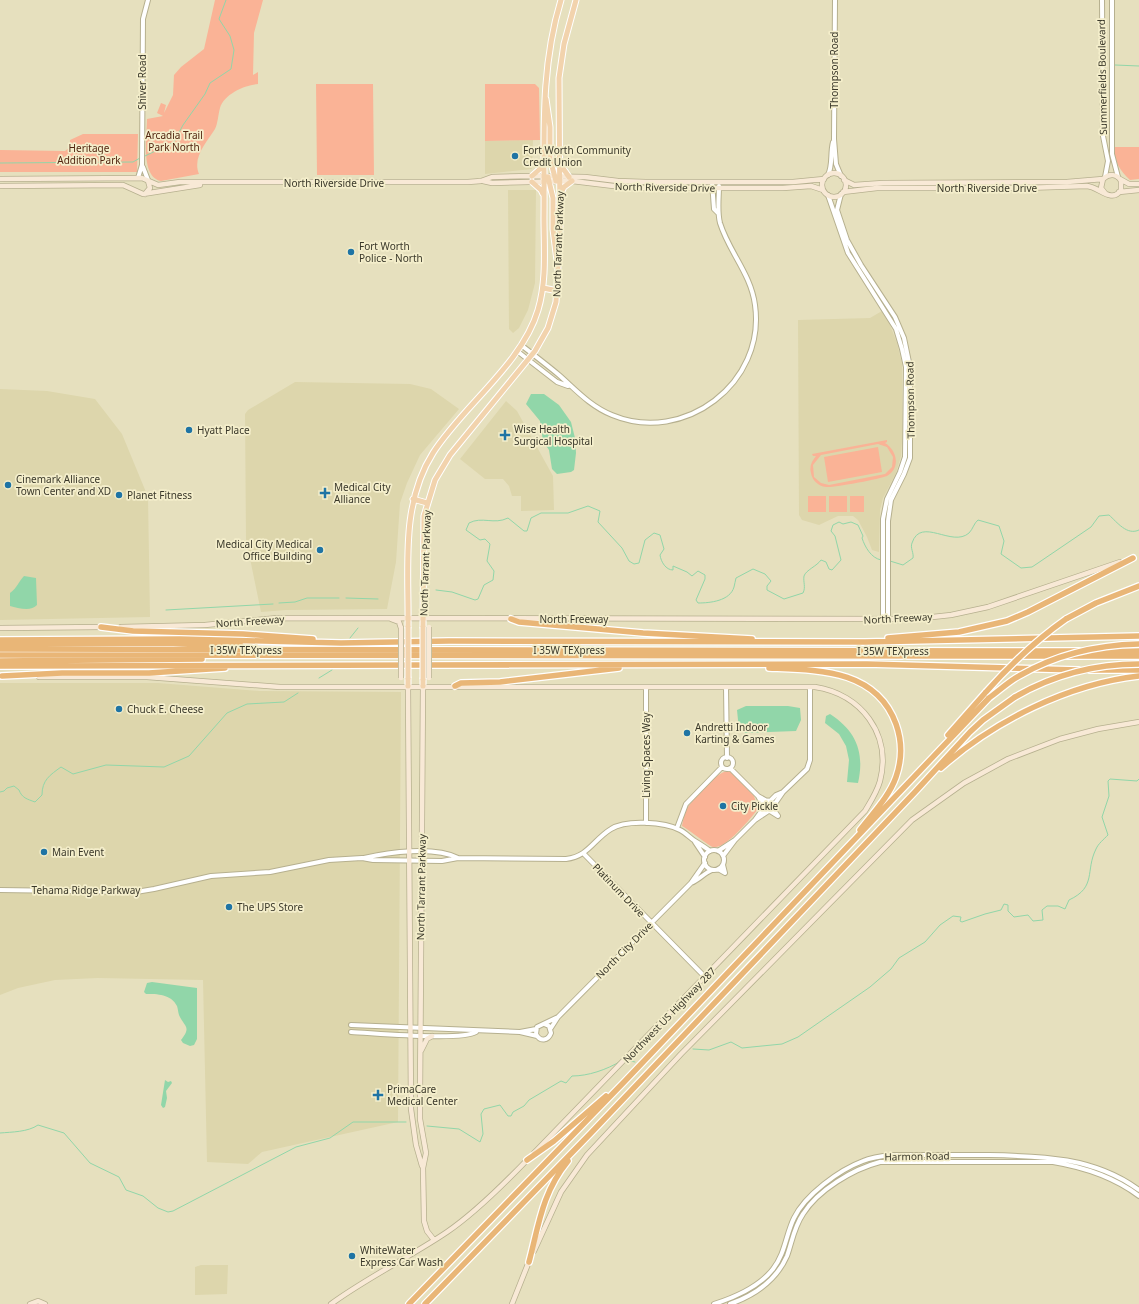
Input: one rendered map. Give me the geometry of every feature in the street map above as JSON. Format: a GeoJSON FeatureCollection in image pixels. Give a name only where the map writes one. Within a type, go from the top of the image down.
{"type":"FeatureCollection","features":[{"type":"Feature","properties":{"kind":"highway"},"geometry":{"type":"LineString","coordinates":[[865,642],[870,639],[959,632],[1007,621],[1028,612],[1136,557]]}},
{"type":"Feature","properties":{"kind":"highway"},"geometry":{"type":"LineString","coordinates":[[902,791],[922,765],[986,692],[1027,649],[1066,619],[1096,603],[1139,586]]}},
{"type":"Feature","properties":{"kind":"highway"},"geometry":{"type":"LineString","coordinates":[[511,619],[519,622],[643,633],[786,640],[792,642]]}},
{"type":"Feature","properties":{"kind":"highway"},"geometry":{"type":"LineString","coordinates":[[101,627],[133,631],[243,634],[332,640],[341,643]]}},
{"type":"Feature","properties":{"kind":"highway","name":"North Freeway"},"geometry":{"type":"LineString","coordinates":[[0,640],[180,639],[341,643],[449,641],[865,642],[1139,636]]}},
{"type":"Feature","properties":{"kind":"highway"},"geometry":{"type":"LineString","coordinates":[[0,644],[167,643],[263,647],[268,650]]}},
{"type":"Feature","properties":{"kind":"highway"},"geometry":{"type":"LineString","coordinates":[[408,1304],[625,1081],[989,698],[1017,677],[1061,657],[1100,647],[1139,644]]}},
{"type":"Feature","properties":{"kind":"highway","name":"I 35W TEXpress"},"geometry":{"type":"LineString","coordinates":[[0,649],[1139,651]]}},
{"type":"Feature","properties":{"kind":"highway","name":"I 35W TEXpress"},"geometry":{"type":"LineString","coordinates":[[0,655],[1139,656]]}},
{"type":"Feature","properties":{"kind":"highway"},"geometry":{"type":"LineString","coordinates":[[0,660],[274,658],[279,656]]}},
{"type":"Feature","properties":{"kind":"highway"},"geometry":{"type":"LineString","coordinates":[[1,676],[62,673],[149,673],[241,667],[293,668],[303,664]]}},
{"type":"Feature","properties":{"kind":"highway"},"geometry":{"type":"LineString","coordinates":[[0,666],[172,667],[303,664],[867,664],[1139,670]]}},
{"type":"Feature","properties":{"kind":"highway"},"geometry":{"type":"LineString","coordinates":[[455,686],[461,683],[500,682],[620,668],[662,668],[669,664]]}},
{"type":"Feature","properties":{"kind":"highway"},"geometry":{"type":"LineString","coordinates":[[425,1304],[591,1133],[889,820],[970,732],[988,716],[1015,697],[1047,681],[1075,672],[1104,666],[1139,664]]}},
{"type":"Feature","properties":{"kind":"highway"},"geometry":{"type":"LineString","coordinates":[[700,665],[706,667],[763,668],[829,672],[854,679],[874,691],[881,698],[891,713],[898,732],[901,745],[899,766],[890,790],[844,850]]}},
{"type":"Feature","properties":{"kind":"highway"},"geometry":{"type":"LineString","coordinates":[[915,792],[952,758],[1001,725],[1025,711],[1062,695],[1093,685],[1139,676]]}},
{"type":"Feature","properties":{"kind":"highway"},"geometry":{"type":"LineString","coordinates":[[527,1160],[554,1140],[625,1081]]}},
{"type":"Feature","properties":{"kind":"highway"},"geometry":{"type":"LineString","coordinates":[[529,1262],[539,1215],[549,1189],[559,1172],[591,1133]]}},
{"type":"Feature","properties":{"kind":"main road","name":"North Tarrant Parkway"},"geometry":{"type":"LineString","coordinates":[[423,1168],[416,1145],[411,1109],[408,618],[409,541],[413,499],[421,476],[433,453],[517,351],[538,311],[543,288],[544,198],[546,179],[544,161],[545,94],[548,52],[553,24],[561,0]]}},
{"type":"Feature","properties":{"kind":"main road","name":"North Tarrant Parkway"},"geometry":{"type":"LineString","coordinates":[[434,1240],[427,1231],[424,1221],[423,1168],[426,1153],[420,1118],[423,686],[426,678],[423,627],[424,516],[435,480],[450,455],[533,354],[548,328],[558,291],[560,198],[557,179],[559,163],[559,100],[561,62],[568,27],[576,0]]}},
{"type":"Feature","properties":{"kind":"main road"},"geometry":{"type":"LineString","coordinates":[[545,94],[549,107],[550,159],[557,179]]}},
{"type":"Feature","properties":{"kind":"main road"},"geometry":{"type":"LineString","coordinates":[[544,161],[541,168],[532,179],[542,190],[544,198]]}},
{"type":"Feature","properties":{"kind":"main road"},"geometry":{"type":"LineString","coordinates":[[559,163],[570,179],[564,186],[560,198]]}},
{"type":"Feature","properties":{"kind":"main road","name":"North Riverside Drive"},"geometry":{"type":"LineString","coordinates":[[148,181],[158,185],[180,182],[481,181],[492,177],[627,181],[793,182],[826,177],[835,173],[854,185],[883,183],[1067,182],[1104,178],[1113,175],[1129,184],[1139,184]]}},
{"type":"Feature","properties":{"kind":"main road"},"geometry":{"type":"LineString","coordinates":[[826,177],[822,184],[823,190],[828,195]]}},
{"type":"Feature","properties":{"kind":"main road"},"geometry":{"type":"LineString","coordinates":[[0,179],[142,178],[148,181],[150,188],[145,194],[138,194],[134,189],[123,185],[0,186]]}},
{"type":"Feature","properties":{"kind":"main road"},"geometry":{"type":"LineString","coordinates":[[842,193],[845,186],[843,178]]}},
{"type":"Feature","properties":{"kind":"main road"},"geometry":{"type":"LineString","coordinates":[[1104,178],[1101,185],[1105,194],[1114,196],[1120,192],[1139,190]]}},
{"type":"Feature","properties":{"kind":"main road"},"geometry":{"type":"LineString","coordinates":[[1119,178],[1122,187],[1120,192]]}},
{"type":"Feature","properties":{"kind":"main road"},"geometry":{"type":"LineString","coordinates":[[134,189],[134,183],[138,179]]}},
{"type":"Feature","properties":{"kind":"main road"},"geometry":{"type":"LineString","coordinates":[[546,179],[553,198],[555,255],[559,266]]}},
{"type":"Feature","properties":{"kind":"main road","name":"North Riverside Drive"},"geometry":{"type":"LineString","coordinates":[[570,179],[622,187],[787,188],[812,186],[823,190]]}},
{"type":"Feature","properties":{"kind":"main road","name":"North Riverside Drive"},"geometry":{"type":"LineString","coordinates":[[145,194],[211,183]]}},
{"type":"Feature","properties":{"kind":"main road"},"geometry":{"type":"LineString","coordinates":[[949,183],[949,188]]}},
{"type":"Feature","properties":{"kind":"main road","name":"North Riverside Drive"},"geometry":{"type":"LineString","coordinates":[[828,195],[833,197],[842,193],[877,188],[1024,188],[1087,186],[1095,188],[1105,194]]}},
{"type":"Feature","properties":{"kind":"main road"},"geometry":{"type":"LineString","coordinates":[[543,288],[558,291]]}},
{"type":"Feature","properties":{"kind":"main road"},"geometry":{"type":"LineString","coordinates":[[413,499],[427,503]]}},
{"type":"Feature","properties":{"kind":"main road","name":"North Freeway"},"geometry":{"type":"LineString","coordinates":[[0,628],[193,625],[277,618],[885,620],[951,615],[988,607],[1136,557]]}},
{"type":"Feature","properties":{"kind":"main road"},"geometry":{"type":"LineString","coordinates":[[388,618],[399,622],[401,628],[401,678],[396,686]]}},
{"type":"Feature","properties":{"kind":"main road"},"geometry":{"type":"LineString","coordinates":[[433,619],[429,628],[426,678],[433,686]]}},
{"type":"Feature","properties":{"kind":"main road"},"geometry":{"type":"LineString","coordinates":[[1,676],[147,677],[280,687],[812,687]]}},
{"type":"Feature","properties":{"kind":"main road","name":"Northwest US Highway 287"},"geometry":{"type":"LineString","coordinates":[[331,1304],[350,1290],[434,1240],[462,1220],[527,1160],[865,811],[874,797],[880,781],[883,762],[880,743],[874,726],[865,713],[853,701],[829,689],[812,687]]}},
{"type":"Feature","properties":{"kind":"main road"},"geometry":{"type":"LineString","coordinates":[[512,1304],[560,1192],[587,1155],[681,1054],[902,829],[954,789],[1008,759],[1060,739],[1104,728],[1139,722]]}},
{"type":"Feature","properties":{"kind":"main road"},"geometry":{"type":"LineString","coordinates":[[420,1053],[427,1039],[432,1036]]}},
{"type":"Feature","properties":{"kind":"main road"},"geometry":{"type":"LineString","coordinates":[[25,1304],[38,1300],[44,1304]]}},
{"type":"Feature","properties":{"kind":"street","name":"Shiver Road"},"geometry":{"type":"LineString","coordinates":[[138,179],[142,165],[142,30],[148,0]]}},
{"type":"Feature","properties":{"kind":"street","name":"Thompson Road"},"geometry":{"type":"LineString","coordinates":[[834,0],[834,139],[836,164],[843,178]]}},
{"type":"Feature","properties":{"kind":"street","name":"Summerfields Boulevard"},"geometry":{"type":"LineString","coordinates":[[1102,0],[1101,62],[1103,136],[1108,161],[1104,178]]}},
{"type":"Feature","properties":{"kind":"street","name":"Summerfields Boulevard"},"geometry":{"type":"LineString","coordinates":[[1112,0],[1112,154],[1119,178]]}},
{"type":"Feature","properties":{"kind":"street"},"geometry":{"type":"LineString","coordinates":[[1103,111],[1111,111]]}},
{"type":"Feature","properties":{"kind":"street","name":"Thompson Road"},"geometry":{"type":"LineString","coordinates":[[826,177],[831,169],[831,152],[834,139]]}},
{"type":"Feature","properties":{"kind":"street","name":"Shiver Road"},"geometry":{"type":"LineString","coordinates":[[142,165],[148,181]]}},
{"type":"Feature","properties":{"kind":"street"},"geometry":{"type":"LineString","coordinates":[[521,345],[590,403],[607,413],[630,421],[650,423],[676,420],[694,414],[716,400],[730,387],[745,365],[751,352],[755,336],[756,315],[749,281],[722,231],[718,213],[714,209],[712,182]]}},
{"type":"Feature","properties":{"kind":"street"},"geometry":{"type":"LineString","coordinates":[[718,213],[720,208],[719,182]]}},
{"type":"Feature","properties":{"kind":"street","name":"Thompson Road"},"geometry":{"type":"LineString","coordinates":[[842,193],[837,210],[845,241]]}},
{"type":"Feature","properties":{"kind":"street","name":"Thompson Road"},"geometry":{"type":"LineString","coordinates":[[828,195],[857,268],[890,314],[901,344],[908,373],[908,432],[904,464],[883,519],[886,536],[885,620]]}},
{"type":"Feature","properties":{"kind":"street"},"geometry":{"type":"LineString","coordinates":[[517,351],[557,382],[570,387]]}},
{"type":"Feature","properties":{"kind":"street","name":"Living Spaces Way"},"geometry":{"type":"LineString","coordinates":[[646,687],[646,823]]}},
{"type":"Feature","properties":{"kind":"street"},"geometry":{"type":"LineString","coordinates":[[726,687],[727,758]]}},
{"type":"Feature","properties":{"kind":"street"},"geometry":{"type":"LineString","coordinates":[[718,869],[725,873],[723,856],[755,820],[807,769],[810,760],[812,687]]}},
{"type":"Feature","properties":{"kind":"street"},"geometry":{"type":"LineString","coordinates":[[677,828],[686,804],[722,767],[721,762],[727,758]]}},
{"type":"Feature","properties":{"kind":"street"},"geometry":{"type":"LineString","coordinates":[[727,758],[732,761],[730,768]]}},
{"type":"Feature","properties":{"kind":"street"},"geometry":{"type":"LineString","coordinates":[[722,767],[725,769],[730,768],[768,808]]}},
{"type":"Feature","properties":{"kind":"street"},"geometry":{"type":"LineString","coordinates":[[768,801],[783,792]]}},
{"type":"Feature","properties":{"kind":"street"},"geometry":{"type":"LineString","coordinates":[[758,796],[768,801]]}},
{"type":"Feature","properties":{"kind":"street"},"geometry":{"type":"LineString","coordinates":[[768,801],[768,808]]}},
{"type":"Feature","properties":{"kind":"street"},"geometry":{"type":"LineString","coordinates":[[768,801],[768,808]]}},
{"type":"Feature","properties":{"kind":"street","name":"Tehama Ridge Parkway"},"geometry":{"type":"LineString","coordinates":[[362,858],[410,861],[442,861],[458,858],[577,858],[584,854],[611,828],[621,825],[646,823],[667,824],[677,828],[710,851]]}},
{"type":"Feature","properties":{"kind":"street"},"geometry":{"type":"LineString","coordinates":[[723,865],[718,869],[712,870],[705,863],[705,857],[710,851],[718,851],[736,840]]}},
{"type":"Feature","properties":{"kind":"street","name":"Tehama Ridge Parkway"},"geometry":{"type":"LineString","coordinates":[[695,842],[705,857]]}},
{"type":"Feature","properties":{"kind":"street"},"geometry":{"type":"LineString","coordinates":[[718,851],[723,856]]}},
{"type":"Feature","properties":{"kind":"street","name":"Tehama Ridge Parkway"},"geometry":{"type":"LineString","coordinates":[[0,890],[136,892],[211,876],[265,872],[322,861],[362,858],[391,853],[444,853],[458,858]]}},
{"type":"Feature","properties":{"kind":"street","name":"Platinum Drive"},"geometry":{"type":"LineString","coordinates":[[584,854],[705,977]]}},
{"type":"Feature","properties":{"kind":"street","name":"North City Drive"},"geometry":{"type":"LineString","coordinates":[[551,1028],[558,1017],[691,883],[705,863]]}},
{"type":"Feature","properties":{"kind":"street","name":"North City Drive"},"geometry":{"type":"LineString","coordinates":[[691,883],[697,881],[706,872],[712,870]]}},
{"type":"Feature","properties":{"kind":"street","name":"North City Drive"},"geometry":{"type":"LineString","coordinates":[[544,1024],[558,1017]]}},
{"type":"Feature","properties":{"kind":"street"},"geometry":{"type":"LineString","coordinates":[[352,1025],[470,1029],[476,1032],[520,1032],[536,1029],[539,1025],[544,1024],[551,1028],[550,1036],[547,1039],[541,1040],[536,1036],[520,1032]]}},
{"type":"Feature","properties":{"kind":"street"},"geometry":{"type":"LineString","coordinates":[[536,1029],[536,1036]]}},
{"type":"Feature","properties":{"kind":"street"},"geometry":{"type":"LineString","coordinates":[[351,1032],[432,1036],[470,1035],[476,1032]]}},
{"type":"Feature","properties":{"kind":"street","name":"Harmon Road"},"geometry":{"type":"LineString","coordinates":[[714,1304],[741,1294],[764,1279],[774,1268],[782,1253],[794,1219],[806,1199],[849,1168],[863,1161],[893,1155],[1043,1158]]}},
{"type":"Feature","properties":{"kind":"street"},"geometry":{"type":"LineString","coordinates":[[1043,1158],[1081,1162],[1119,1177],[1139,1190]]}},
{"type":"Feature","properties":{"kind":"street"},"geometry":{"type":"LineString","coordinates":[[1043,1158],[1077,1166],[1098,1174],[1115,1181],[1139,1196]]}},
{"type":"Feature","properties":{"kind":"street","name":"Harmon Road"},"geometry":{"type":"LineString","coordinates":[[730,1304],[752,1295],[771,1280],[786,1257],[795,1229],[809,1205],[818,1196],[855,1170],[880,1162],[893,1161],[1043,1158]]}},
{"type":"Feature","properties":{"kind":"shaded area"},"geometry":{"type":"Polygon","coordinates":[[[533,140],[532,169],[485,174],[485,141],[533,140]]]}},
{"type":"Feature","properties":{"kind":"shaded area"},"geometry":{"type":"Polygon","coordinates":[[[508,190],[536,190],[535,283],[528,310],[519,328],[513,333],[509,329],[508,190]]]}},
{"type":"Feature","properties":{"kind":"shaded area"},"geometry":{"type":"Polygon","coordinates":[[[882,311],[888,320],[897,343],[902,364],[902,441],[901,456],[896,473],[883,498],[880,510],[879,552],[872,550],[858,520],[853,516],[838,516],[819,525],[802,520],[799,515],[798,320],[870,318],[882,311]]]}},
{"type":"Feature","properties":{"kind":"shaded area","name":"Medical City Alliance"},"geometry":{"type":"Polygon","coordinates":[[[295,382],[410,384],[431,389],[459,409],[420,455],[407,483],[400,503],[396,562],[387,609],[286,610],[261,612],[246,539],[245,414],[248,410],[295,382]]]}},
{"type":"Feature","properties":{"kind":"shaded area"},"geometry":{"type":"Polygon","coordinates":[[[0,389],[47,391],[95,399],[122,434],[148,497],[150,617],[0,620],[0,389]]]}},
{"type":"Feature","properties":{"kind":"shaded area"},"geometry":{"type":"Polygon","coordinates":[[[531,394],[544,394],[559,405],[571,422],[575,438],[576,453],[574,470],[571,472],[557,474],[552,469],[549,450],[543,441],[540,421],[526,404],[531,394]]]}},
{"type":"Feature","properties":{"kind":"shaded area","name":"Wise Health Surgical Hospital"},"geometry":{"type":"Polygon","coordinates":[[[506,401],[517,411],[553,476],[554,510],[521,511],[521,496],[512,496],[509,486],[503,479],[485,479],[460,459],[506,401]]]}},
{"type":"Feature","properties":{"kind":"shaded area"},"geometry":{"type":"Polygon","coordinates":[[[24,576],[36,578],[37,605],[24,609],[10,606],[10,593],[24,576]]]}},
{"type":"Feature","properties":{"kind":"shaded area"},"geometry":{"type":"Polygon","coordinates":[[[0,683],[158,683],[260,691],[401,692],[398,1122],[262,1152],[248,1164],[207,1162],[203,980],[98,978],[55,980],[18,988],[0,995],[0,683]]]}},
{"type":"Feature","properties":{"kind":"shaded area"},"geometry":{"type":"Polygon","coordinates":[[[746,706],[788,706],[800,708],[801,720],[796,731],[745,733],[739,730],[737,710],[746,706]]]}},
{"type":"Feature","properties":{"kind":"shaded area"},"geometry":{"type":"Polygon","coordinates":[[[830,714],[846,728],[856,743],[860,762],[858,783],[847,782],[849,760],[846,746],[839,734],[825,723],[826,716],[830,714]]]}},
{"type":"Feature","properties":{"kind":"shaded area"},"geometry":{"type":"Polygon","coordinates":[[[152,982],[197,988],[197,1039],[194,1045],[190,1046],[183,1043],[181,1040],[187,1029],[174,1002],[167,997],[155,994],[146,994],[144,992],[147,983],[152,982]]]}},
{"type":"Feature","properties":{"kind":"shaded area"},"geometry":{"type":"Polygon","coordinates":[[[165,1080],[168,1082],[171,1081],[172,1083],[166,1091],[167,1098],[165,1107],[163,1108],[161,1105],[165,1080]]]}},
{"type":"Feature","properties":{"kind":"shaded area"},"geometry":{"type":"Polygon","coordinates":[[[201,1265],[228,1265],[227,1294],[195,1295],[195,1267],[201,1265]]]}},
{"type":"Feature","properties":{"kind":"green space","name":"Arcadia Trail Park North"},"geometry":{"type":"Polygon","coordinates":[[[215,0],[263,0],[254,33],[253,75],[258,72],[258,84],[241,88],[226,98],[222,103],[215,129],[201,150],[197,162],[199,174],[161,181],[154,178],[147,164],[147,119],[163,116],[157,113],[161,103],[166,105],[164,113],[173,95],[174,75],[181,67],[204,49],[215,0]]]}},
{"type":"Feature","properties":{"kind":"green space"},"geometry":{"type":"Polygon","coordinates":[[[316,84],[373,84],[374,175],[317,175],[316,84]]]}},
{"type":"Feature","properties":{"kind":"green space"},"geometry":{"type":"Polygon","coordinates":[[[485,84],[535,84],[539,88],[540,140],[485,141],[485,84]]]}},
{"type":"Feature","properties":{"kind":"green space","name":"Heritage Addition Park"},"geometry":{"type":"Polygon","coordinates":[[[83,134],[138,134],[137,172],[0,172],[0,150],[65,151],[70,147],[70,140],[83,134]]]}},
{"type":"Feature","properties":{"kind":"green space"},"geometry":{"type":"Polygon","coordinates":[[[1114,147],[1139,147],[1139,179],[1130,180],[1123,173],[1116,161],[1114,147]]]}},
{"type":"Feature","properties":{"kind":"green space"},"geometry":{"type":"Polygon","coordinates":[[[887,440],[885,443],[895,454],[896,464],[891,473],[887,476],[856,483],[826,487],[818,484],[812,476],[810,470],[812,462],[816,456],[813,456],[812,454],[887,440]],[[878,444],[821,455],[813,465],[814,477],[821,483],[829,485],[885,474],[892,467],[893,457],[887,447],[878,444]]]}},
{"type":"Feature","properties":{"kind":"green space"},"geometry":{"type":"Polygon","coordinates":[[[878,447],[882,472],[828,482],[824,457],[878,447]]]}},
{"type":"Feature","properties":{"kind":"green space"},"geometry":{"type":"Polygon","coordinates":[[[808,496],[826,496],[826,512],[808,512],[808,496]]]}},
{"type":"Feature","properties":{"kind":"green space"},"geometry":{"type":"Polygon","coordinates":[[[829,496],[847,496],[847,512],[829,512],[829,496]]]}},
{"type":"Feature","properties":{"kind":"green space"},"geometry":{"type":"Polygon","coordinates":[[[850,496],[864,496],[864,512],[850,512],[850,496]]]}},
{"type":"Feature","properties":{"kind":"green space","name":"City Pickle"},"geometry":{"type":"Polygon","coordinates":[[[727,771],[731,772],[754,796],[758,809],[731,839],[718,847],[713,847],[682,826],[686,810],[694,800],[710,782],[727,771]]]}},
{"type":"Feature","properties":{"kind":"waterway"},"geometry":{"type":"LineString","coordinates":[[145,156],[174,142],[183,125],[205,94],[210,83],[231,69],[234,50],[230,36],[219,19],[226,0]]}},
{"type":"Feature","properties":{"kind":"waterway"},"geometry":{"type":"LineString","coordinates":[[1115,65],[1139,66]]}},
{"type":"Feature","properties":{"kind":"waterway"},"geometry":{"type":"LineString","coordinates":[[0,163],[133,162],[140,158]]}},
{"type":"Feature","properties":{"kind":"waterway"},"geometry":{"type":"LineString","coordinates":[[436,590],[452,592],[475,600],[478,599],[484,585],[493,580],[494,571],[487,561],[490,544],[485,539],[480,540],[466,530],[469,523],[479,520],[498,521],[508,518],[524,531],[527,531],[531,518],[541,513],[568,513],[588,506],[600,511],[598,522],[622,548],[629,561],[634,564],[639,563],[645,540],[654,533],[660,535],[664,549],[660,555],[661,560],[666,567],[673,570],[673,566],[687,572],[692,576],[698,571],[705,575],[705,579],[696,600],[698,603],[714,602],[724,598],[732,592],[736,578],[753,569],[765,574],[771,581],[767,586],[767,590],[784,599],[803,593],[804,576],[807,572],[821,560],[826,562],[829,569],[832,570],[841,560],[835,536],[831,531],[833,525],[839,522],[843,524],[851,522],[858,525],[863,536],[862,538],[871,555],[881,560]]}},
{"type":"Feature","properties":{"kind":"waterway"},"geometry":{"type":"LineString","coordinates":[[890,561],[903,565],[913,558],[911,547],[912,543],[916,535],[922,532],[962,537],[972,530],[978,520],[999,526],[1004,541],[1001,554],[1021,568],[1032,567],[1091,527],[1099,516],[1109,515],[1126,530],[1139,530]]}},
{"type":"Feature","properties":{"kind":"waterway"},"geometry":{"type":"LineString","coordinates":[[279,603],[295,602],[307,598],[339,598]]}},
{"type":"Feature","properties":{"kind":"waterway"},"geometry":{"type":"LineString","coordinates":[[346,598],[378,599]]}},
{"type":"Feature","properties":{"kind":"waterway"},"geometry":{"type":"LineString","coordinates":[[166,610],[273,604]]}},
{"type":"Feature","properties":{"kind":"waterway"},"geometry":{"type":"LineString","coordinates":[[350,638],[358,628]]}},
{"type":"Feature","properties":{"kind":"waterway"},"geometry":{"type":"LineString","coordinates":[[319,678],[332,670]]}},
{"type":"Feature","properties":{"kind":"waterway"},"geometry":{"type":"LineString","coordinates":[[0,792],[14,786],[19,790],[23,797],[35,802],[42,795],[43,785],[47,778],[61,767],[73,774],[106,765],[164,767],[189,756],[227,713],[247,704],[284,702],[298,693]]}},
{"type":"Feature","properties":{"kind":"waterway"},"geometry":{"type":"LineString","coordinates":[[693,1049],[709,1050],[731,1042],[742,1048],[782,1044],[798,1037],[870,987],[891,969],[899,958],[925,942],[940,925],[953,916],[961,917],[960,921],[962,922],[1001,910],[1004,904],[1008,905],[1008,911],[1014,917],[1028,915],[1033,921],[1043,920],[1042,910],[1047,906],[1058,906],[1065,909],[1069,900],[1078,895],[1087,884],[1096,849],[1108,835],[1102,817],[1109,796],[1108,781],[1110,779],[1137,781],[1139,779]]}},
{"type":"Feature","properties":{"kind":"waterway"},"geometry":{"type":"LineString","coordinates":[[627,1060],[635,1062]]}},
{"type":"Feature","properties":{"kind":"waterway"},"geometry":{"type":"LineString","coordinates":[[427,1126],[459,1129],[480,1142],[483,1134],[481,1114],[484,1109],[500,1105],[508,1116],[511,1116],[513,1112],[524,1106],[529,1100],[561,1081],[566,1083],[572,1076],[597,1072],[621,1061]]}},
{"type":"Feature","properties":{"kind":"waterway"},"geometry":{"type":"LineString","coordinates":[[0,1133],[25,1130],[38,1125],[64,1133],[90,1163],[119,1177],[126,1190],[143,1196],[158,1208],[168,1212],[173,1211],[296,1147],[330,1138],[353,1122],[406,1122]]}},
{"type":"Feature","properties":{"kind":"place","name":"Fort Worth Community Credit Union"},"geometry":{"type":"Point","coordinates":[515,156]}},
{"type":"Feature","properties":{"kind":"place","name":"Fort Worth Police - North"},"geometry":{"type":"Point","coordinates":[351,252]}},
{"type":"Feature","properties":{"kind":"place","name":"Hyatt Place"},"geometry":{"type":"Point","coordinates":[189,430]}},
{"type":"Feature","properties":{"kind":"place","name":"Wise Health Surgical Hospital"},"geometry":{"type":"Point","coordinates":[505,435]}},
{"type":"Feature","properties":{"kind":"place","name":"Cinemark Alliance Town Center and XD"},"geometry":{"type":"Point","coordinates":[8,485]}},
{"type":"Feature","properties":{"kind":"place","name":"Medical City Alliance"},"geometry":{"type":"Point","coordinates":[325,493]}},
{"type":"Feature","properties":{"kind":"place","name":"Planet Fitness"},"geometry":{"type":"Point","coordinates":[119,495]}},
{"type":"Feature","properties":{"kind":"place","name":"Medical City Medical Office Building"},"geometry":{"type":"Point","coordinates":[320,550]}},
{"type":"Feature","properties":{"kind":"place","name":"Chuck E. Cheese"},"geometry":{"type":"Point","coordinates":[119,709]}},
{"type":"Feature","properties":{"kind":"place","name":"Andretti Indoor Karting & Games"},"geometry":{"type":"Point","coordinates":[687,733]}},
{"type":"Feature","properties":{"kind":"place","name":"City Pickle"},"geometry":{"type":"Point","coordinates":[723,806]}},
{"type":"Feature","properties":{"kind":"place","name":"Main Event"},"geometry":{"type":"Point","coordinates":[44,852]}},
{"type":"Feature","properties":{"kind":"place","name":"The UPS Store"},"geometry":{"type":"Point","coordinates":[229,907]}},
{"type":"Feature","properties":{"kind":"place","name":"PrimaCare Medical Center"},"geometry":{"type":"Point","coordinates":[378,1095]}},
{"type":"Feature","properties":{"kind":"place","name":"WhiteWater Express Car Wash"},"geometry":{"type":"Point","coordinates":[352,1256]}}]}
